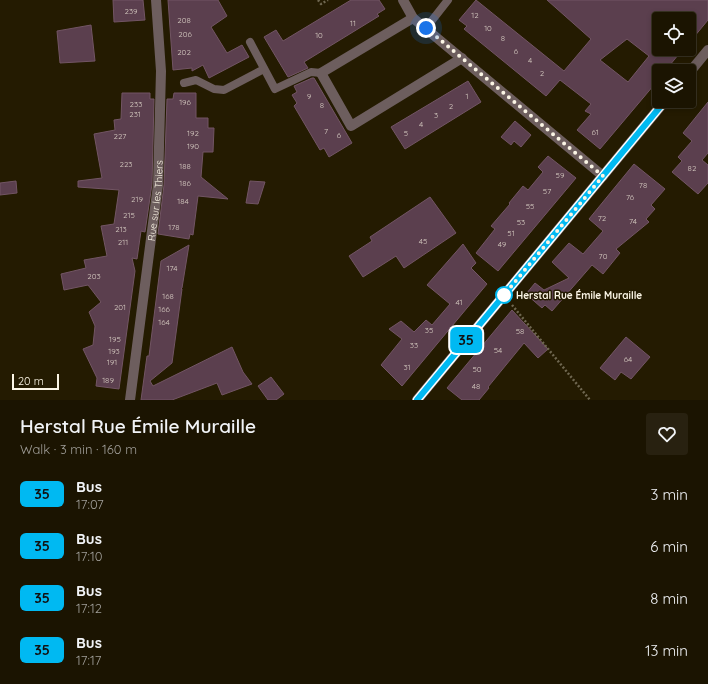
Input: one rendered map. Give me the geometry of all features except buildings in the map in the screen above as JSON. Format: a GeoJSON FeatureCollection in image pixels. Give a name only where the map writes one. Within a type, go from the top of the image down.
{"type":"FeatureCollection","features":[{"type":"Feature","properties":{"kind":"street","name":"Rue sur les Thiers"},"geometry":{"type":"LineString","coordinates":[[130,400],[158,185],[161,71],[156,0]]}},
{"type":"Feature","properties":{"kind":"street"},"geometry":{"type":"LineString","coordinates":[[403,0],[413,18],[603,176]]}},
{"type":"Feature","properties":{"kind":"street"},"geometry":{"type":"LineString","coordinates":[[413,18],[321,72],[351,126],[462,58]]}},
{"type":"Feature","properties":{"kind":"street"},"geometry":{"type":"LineString","coordinates":[[696,65],[708,50]]}},
{"type":"Feature","properties":{"kind":"street"},"geometry":{"type":"LineString","coordinates":[[416,400],[659,108]]}},
{"type":"Feature","properties":{"kind":"lane"},"geometry":{"type":"LineString","coordinates":[[426,28],[448,0]]}},
{"type":"Feature","properties":{"kind":"lane"},"geometry":{"type":"LineString","coordinates":[[250,42],[275,89],[311,72],[321,72]]}},
{"type":"Feature","properties":{"kind":"lane"},"geometry":{"type":"LineString","coordinates":[[184,83],[196,80],[214,89],[224,90],[264,69]]}},
{"type":"Feature","properties":{"kind":"path"},"geometry":{"type":"LineString","coordinates":[[318,0],[320,4],[328,0]]}},
{"type":"Feature","properties":{"kind":"path"},"geometry":{"type":"LineString","coordinates":[[504,296],[590,400]]}},
{"type":"Feature","properties":{"kind":"bus line","name":"35"},"geometry":{"type":"LineString","coordinates":[[417,400],[659,108]]}},
{"type":"Feature","properties":{"kind":"place","name":"Herstal Rue Émile Muraille"},"geometry":{"type":"Point","coordinates":[504,295]}},
{"type":"Feature","properties":{"kind":"route"},"geometry":{"type":"LineString","coordinates":[[426,28],[603,176],[504,295]]}}]}
